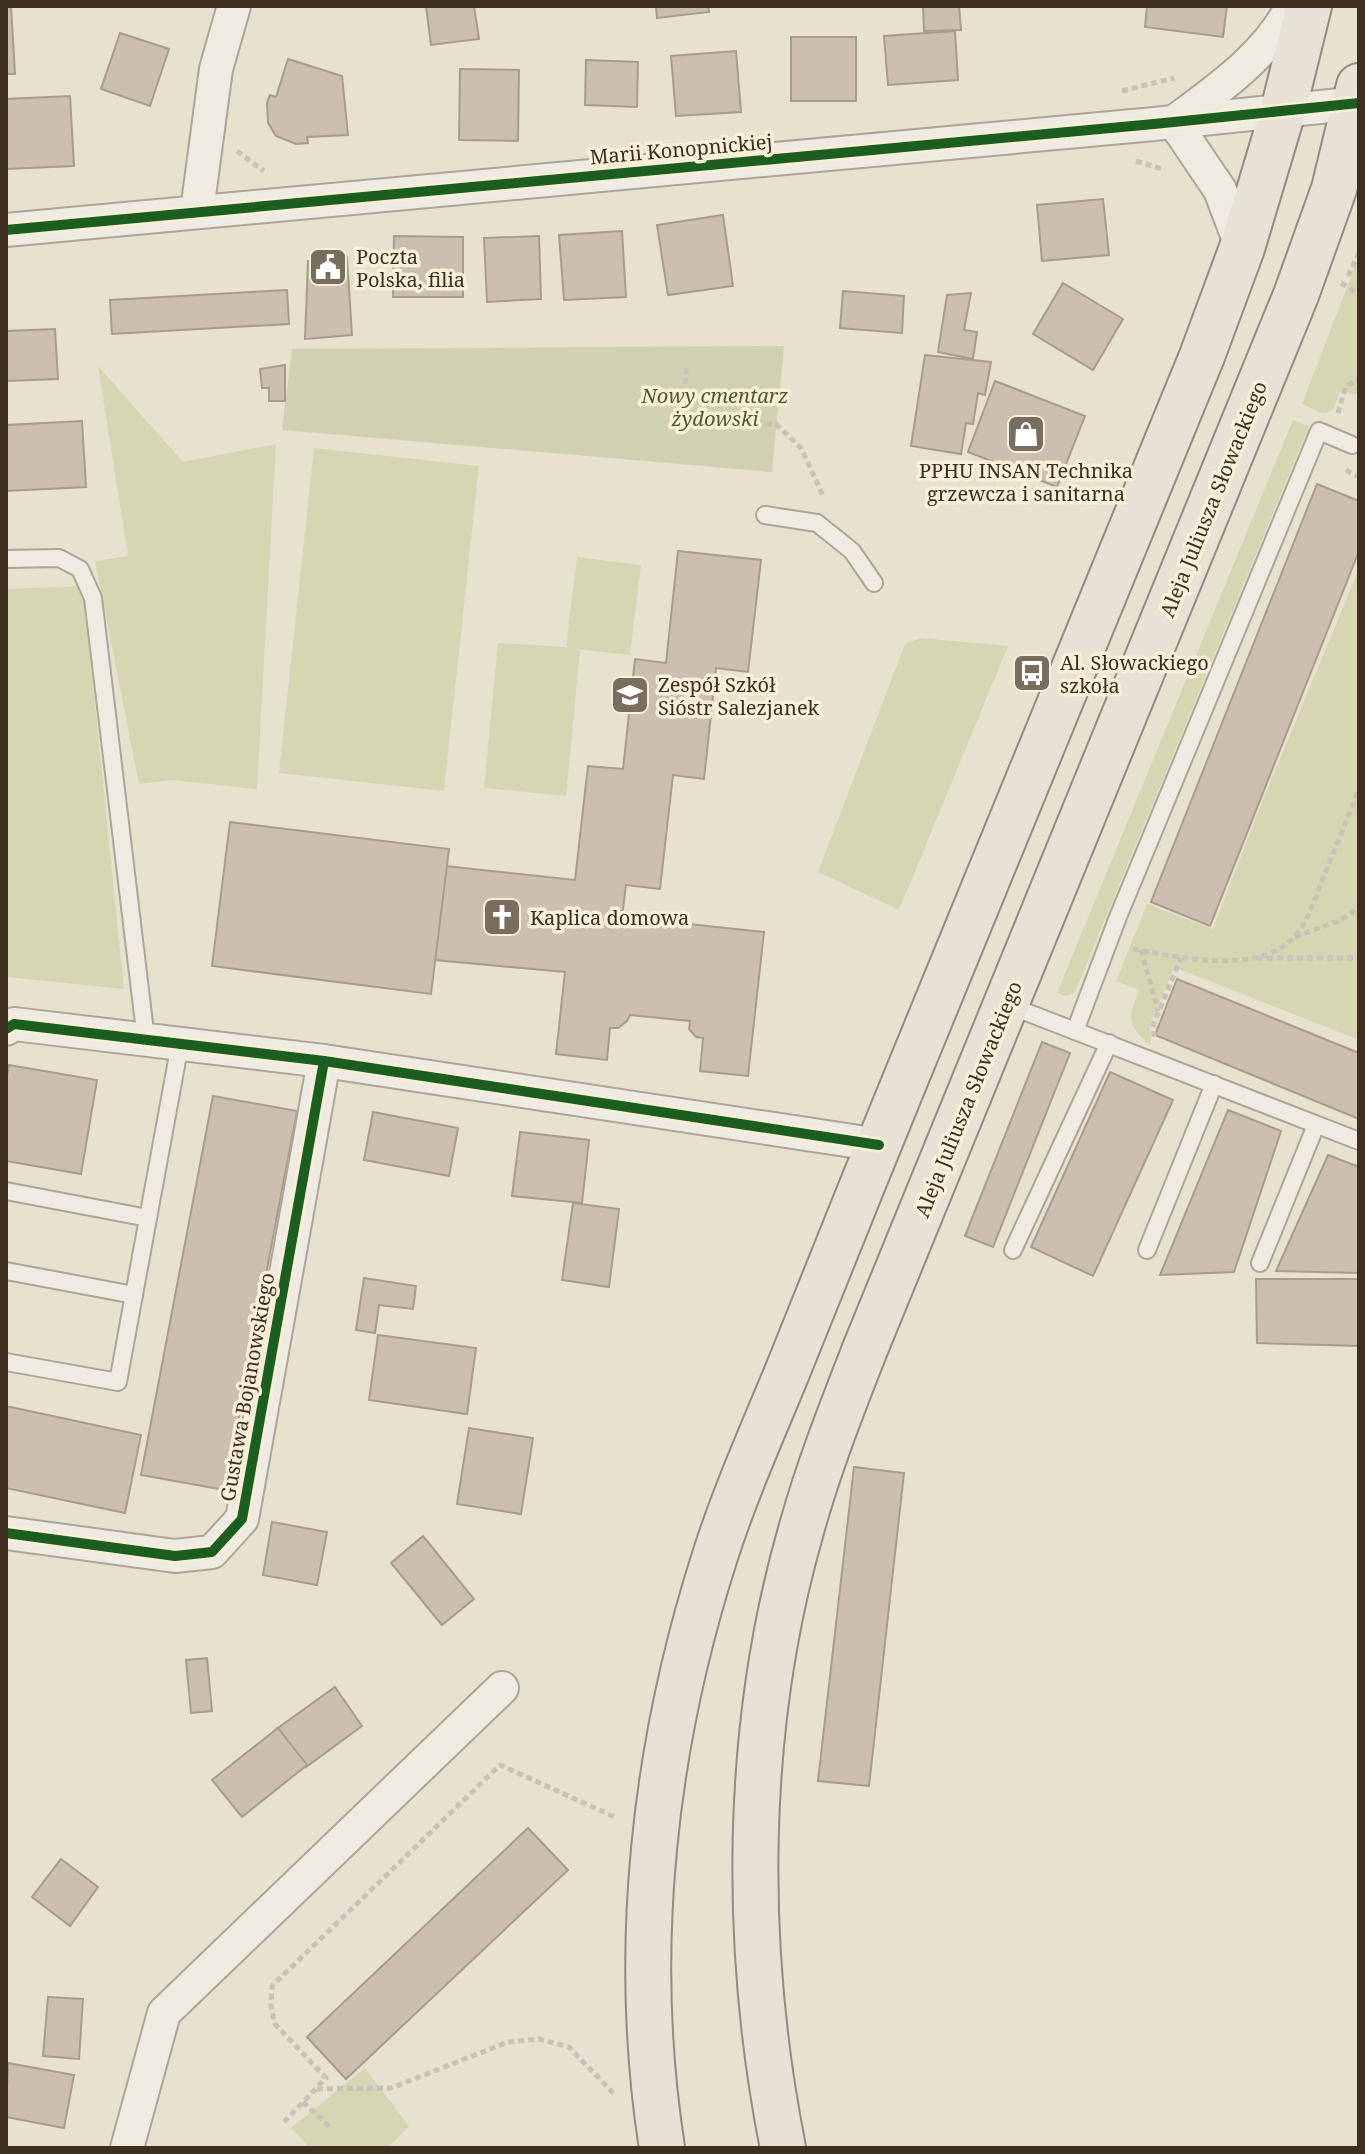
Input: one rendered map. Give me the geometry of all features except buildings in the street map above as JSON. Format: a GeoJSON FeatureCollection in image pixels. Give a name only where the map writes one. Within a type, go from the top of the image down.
{"type":"FeatureCollection","features":[{"type":"Feature","properties":{"kind":"main road"},"geometry":{"type":"LineString","coordinates":[[662,2148],[652,2084],[649,2028],[650,1886],[662,1781],[678,1693],[716,1555],[879,1145],[1202,356],[1242,248],[1283,111],[1309,6]]}},
{"type":"Feature","properties":{"kind":"main road","name":"Aleja Juliusza Słowackiego"},"geometry":{"type":"LineString","coordinates":[[783,2148],[768,2052],[755,1901],[758,1793],[765,1715],[780,1619],[801,1529],[830,1437],[1296,295],[1334,189],[1358,97]]}},
{"type":"Feature","properties":{"kind":"street"},"geometry":{"type":"LineString","coordinates":[[197,211],[216,69],[234,6]]}},
{"type":"Feature","properties":{"kind":"street"},"geometry":{"type":"LineString","coordinates":[[1242,248],[1220,190],[1174,122],[1245,65],[1268,41],[1292,6]]}},
{"type":"Feature","properties":{"kind":"street","name":"Marii Konopnickiej"},"geometry":{"type":"LineString","coordinates":[[6,230],[1174,122],[1283,111],[1358,97]]}},
{"type":"Feature","properties":{"kind":"street"},"geometry":{"type":"LineString","coordinates":[[6,1029],[14,1024],[324,1061],[879,1145]]}},
{"type":"Feature","properties":{"kind":"street","name":"Gustawa Bojanowskiego"},"geometry":{"type":"LineString","coordinates":[[6,1533],[175,1556],[212,1552],[242,1519],[324,1061]]}},
{"type":"Feature","properties":{"kind":"street"},"geometry":{"type":"LineString","coordinates":[[127,2148],[164,2013],[502,1688]]}},
{"type":"Feature","properties":{"kind":"lane"},"geometry":{"type":"LineString","coordinates":[[1075,1031],[1118,917],[1319,431],[1352,445]]}},
{"type":"Feature","properties":{"kind":"lane"},"geometry":{"type":"LineString","coordinates":[[765,515],[817,523],[852,551],[874,583]]}},
{"type":"Feature","properties":{"kind":"lane"},"geometry":{"type":"LineString","coordinates":[[6,559],[59,558],[80,569],[93,598],[146,1040]]}},
{"type":"Feature","properties":{"kind":"lane"},"geometry":{"type":"LineString","coordinates":[[1006,1004],[1359,1141]]}},
{"type":"Feature","properties":{"kind":"lane"},"geometry":{"type":"LineString","coordinates":[[1013,1250],[1109,1043]]}},
{"type":"Feature","properties":{"kind":"lane"},"geometry":{"type":"LineString","coordinates":[[6,1362],[118,1382],[180,1044]]}},
{"type":"Feature","properties":{"kind":"lane"},"geometry":{"type":"LineString","coordinates":[[1147,1250],[1214,1084]]}},
{"type":"Feature","properties":{"kind":"lane"},"geometry":{"type":"LineString","coordinates":[[1260,1263],[1316,1125]]}},
{"type":"Feature","properties":{"kind":"lane"},"geometry":{"type":"LineString","coordinates":[[6,1191],[148,1218]]}},
{"type":"Feature","properties":{"kind":"lane"},"geometry":{"type":"LineString","coordinates":[[6,1271],[134,1295]]}},
{"type":"Feature","properties":{"kind":"path"},"geometry":{"type":"LineString","coordinates":[[1359,253],[1344,284],[1359,294]]}},
{"type":"Feature","properties":{"kind":"path"},"geometry":{"type":"LineString","coordinates":[[686,368],[683,425],[776,424],[801,448],[839,541]]}},
{"type":"Feature","properties":{"kind":"path"},"geometry":{"type":"LineString","coordinates":[[1337,415],[1346,386],[1359,379]]}},
{"type":"Feature","properties":{"kind":"path"},"geometry":{"type":"LineString","coordinates":[[1294,938],[1309,914],[1359,789]]}},
{"type":"Feature","properties":{"kind":"path"},"geometry":{"type":"LineString","coordinates":[[1252,958],[1341,920],[1359,907]]}},
{"type":"Feature","properties":{"kind":"path"},"geometry":{"type":"LineString","coordinates":[[1124,947],[1219,962],[1252,958],[1359,958]]}},
{"type":"Feature","properties":{"kind":"path"},"geometry":{"type":"LineString","coordinates":[[1141,950],[1158,1011]]}},
{"type":"Feature","properties":{"kind":"path"},"geometry":{"type":"LineString","coordinates":[[1156,1062],[1153,1025],[1181,958]]}},
{"type":"Feature","properties":{"kind":"path"},"geometry":{"type":"LineString","coordinates":[[284,2122],[326,2078],[275,2024],[271,2007],[272,1986],[500,1765],[615,1817]]}},
{"type":"Feature","properties":{"kind":"path"},"geometry":{"type":"LineString","coordinates":[[316,2089],[391,2088],[508,2042],[539,2039],[569,2047],[617,2097]]}},
{"type":"Feature","properties":{"kind":"path"},"geometry":{"type":"LineString","coordinates":[[303,2102],[331,2128]]}},
{"type":"Feature","properties":{"kind":"green space"},"geometry":{"type":"Polygon","coordinates":[[[1359,256],[1359,395],[1340,391],[1333,410],[1324,414],[1302,404],[1359,256]]]}},
{"type":"Feature","properties":{"kind":"green space","name":"Nowy cmentarz żydowski"},"geometry":{"type":"Polygon","coordinates":[[[784,346],[772,472],[282,430],[292,349],[784,346]]]}},
{"type":"Feature","properties":{"kind":"green space"},"geometry":{"type":"Polygon","coordinates":[[[98,366],[183,462],[276,444],[257,789],[172,780],[139,784],[95,561],[128,556],[98,366]]]}},
{"type":"Feature","properties":{"kind":"green space"},"geometry":{"type":"Polygon","coordinates":[[[1293,420],[1309,426],[1075,992],[1066,996],[1057,993],[1293,420]]]}},
{"type":"Feature","properties":{"kind":"green space"},"geometry":{"type":"Polygon","coordinates":[[[314,448],[479,466],[444,791],[279,773],[314,448]]]}},
{"type":"Feature","properties":{"kind":"green space"},"geometry":{"type":"Polygon","coordinates":[[[577,557],[641,565],[630,655],[576,649],[580,651],[566,796],[484,788],[498,643],[566,647],[577,557]]]}},
{"type":"Feature","properties":{"kind":"green space"},"geometry":{"type":"Polygon","coordinates":[[[1359,569],[1359,1040],[1174,967],[1150,1025],[1151,1045],[1133,1027],[1131,1015],[1139,990],[1116,981],[1147,904],[1213,929],[1359,569]]]}},
{"type":"Feature","properties":{"kind":"green space"},"geometry":{"type":"Polygon","coordinates":[[[83,586],[124,989],[6,977],[6,589],[83,586]]]}},
{"type":"Feature","properties":{"kind":"green space"},"geometry":{"type":"Polygon","coordinates":[[[921,638],[1008,646],[899,910],[818,872],[905,644],[921,638]]]}},
{"type":"Feature","properties":{"kind":"green space"},"geometry":{"type":"Polygon","coordinates":[[[365,2068],[409,2126],[388,2148],[310,2148],[291,2128],[365,2068]]]}},
{"type":"Feature","properties":{"kind":"cycle path"},"geometry":{"type":"LineString","coordinates":[[6,230],[1359,103]]}},
{"type":"Feature","properties":{"kind":"cycle path"},"geometry":{"type":"LineString","coordinates":[[6,1029],[14,1024],[324,1061],[879,1145]]}},
{"type":"Feature","properties":{"kind":"cycle path"},"geometry":{"type":"LineString","coordinates":[[6,1533],[175,1556],[212,1552],[242,1519],[324,1061]]}},
{"type":"Feature","properties":{"kind":"place","name":"Poczta Polska, filia"},"geometry":{"type":"Point","coordinates":[328,267]}},
{"type":"Feature","properties":{"kind":"place","name":"PPHU INSAN Technika grzewcza i sanitarna"},"geometry":{"type":"Point","coordinates":[1026,434]}},
{"type":"Feature","properties":{"kind":"place","name":"Al. Słowackiego szkoła"},"geometry":{"type":"Point","coordinates":[1032,673]}},
{"type":"Feature","properties":{"kind":"place","name":"Zespół Szkół Sióstr Salezjanek"},"geometry":{"type":"Point","coordinates":[630,695]}},
{"type":"Feature","properties":{"kind":"place","name":"Kaplica domowa"},"geometry":{"type":"Point","coordinates":[502,917]}}]}
